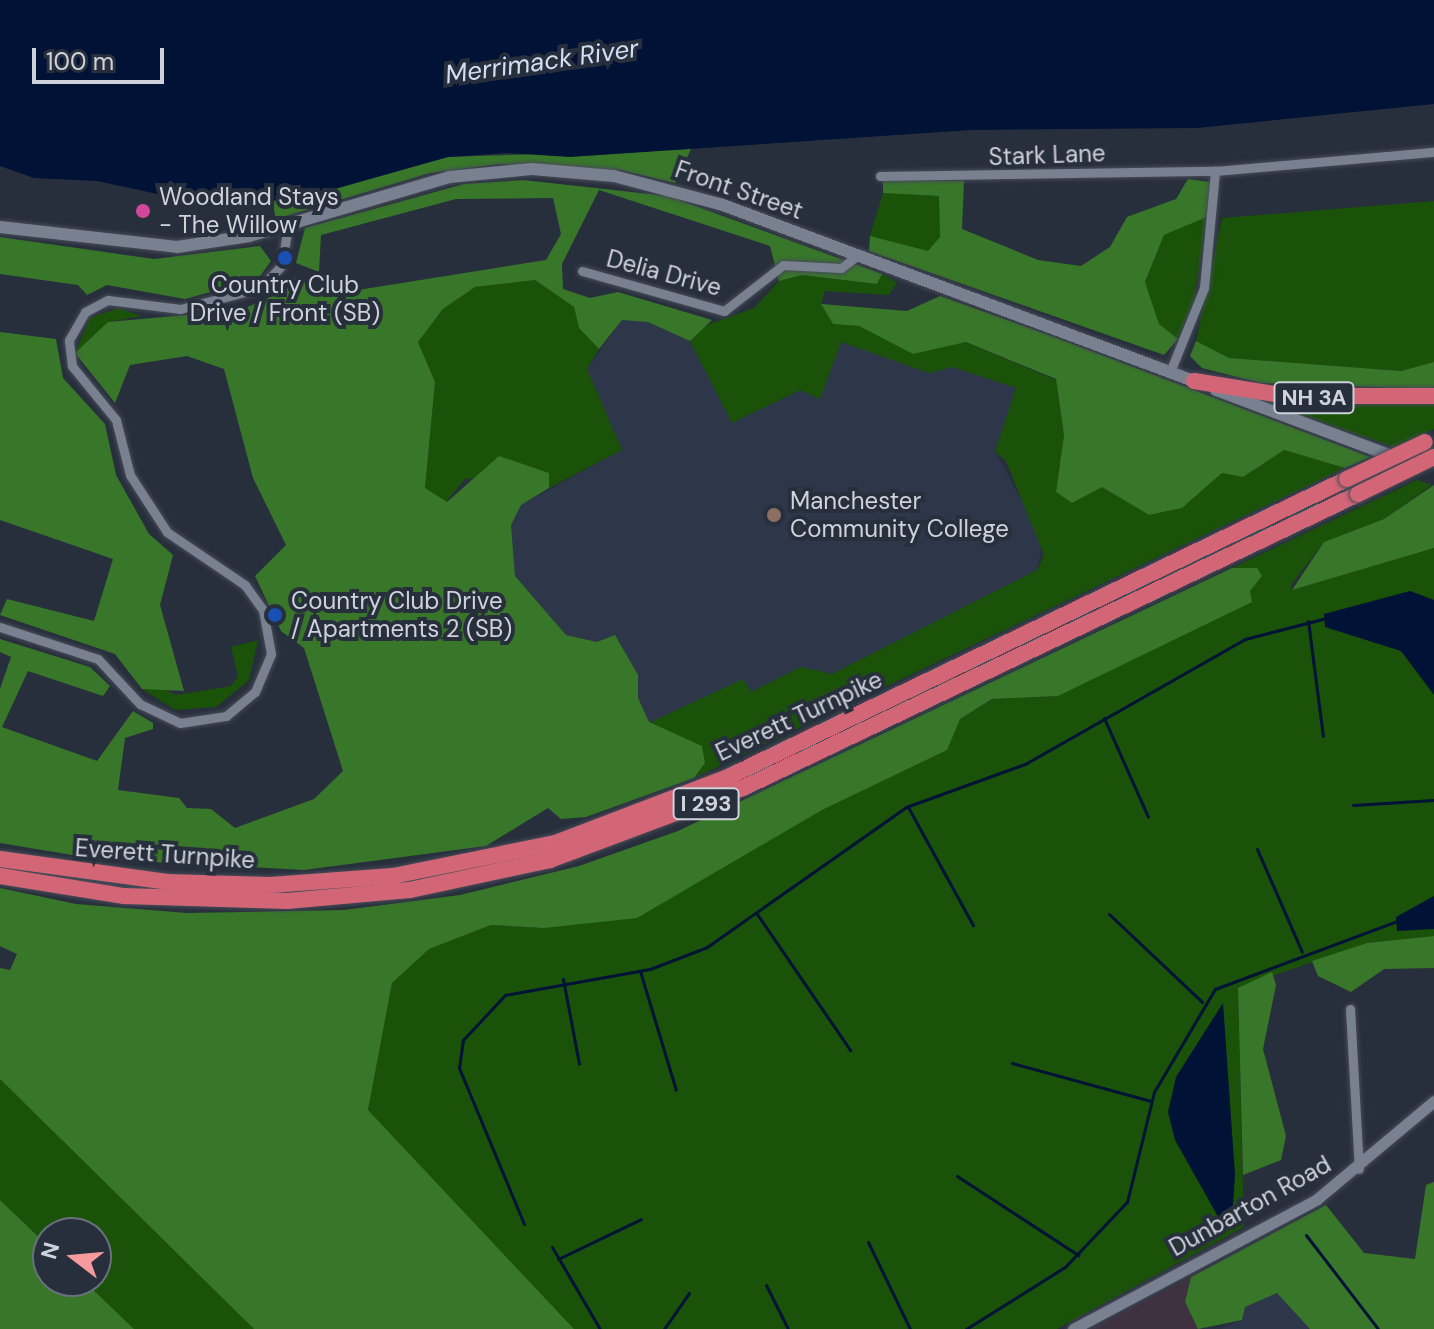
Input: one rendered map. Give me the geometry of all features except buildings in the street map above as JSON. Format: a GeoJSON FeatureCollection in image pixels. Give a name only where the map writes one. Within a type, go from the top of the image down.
{"type":"FeatureCollection","features":[{"type":"Feature","properties":{"kind":"highway","name":"NH 3A"},"geometry":{"type":"LineString","coordinates":[[1194,381],[1288,396],[1434,396]]}},
{"type":"Feature","properties":{"kind":"highway","name":"Everett Turnpike"},"geometry":{"type":"LineString","coordinates":[[0,859],[167,882],[270,885],[393,876],[555,843],[728,777],[1347,479],[1431,446]]}},
{"type":"Feature","properties":{"kind":"highway","name":"Everett Turnpike"},"geometry":{"type":"LineString","coordinates":[[0,876],[124,896],[274,902],[410,890],[550,860],[743,788],[1358,494],[1431,446]]}},
{"type":"Feature","properties":{"kind":"main road","name":"Front Street"},"geometry":{"type":"LineString","coordinates":[[0,227],[161,248],[288,225],[439,179],[573,171],[694,195],[1434,472]]}},
{"type":"Feature","properties":{"kind":"street","name":"Stark Lane"},"geometry":{"type":"LineString","coordinates":[[880,176],[1215,171],[1434,152]]}},
{"type":"Feature","properties":{"kind":"street"},"geometry":{"type":"LineString","coordinates":[[1170,372],[1204,288],[1215,171]]}},
{"type":"Feature","properties":{"kind":"street"},"geometry":{"type":"LineString","coordinates":[[0,627],[98,659],[140,704],[180,723],[226,716],[255,692],[271,654],[263,610],[245,585],[167,532],[130,475],[116,420],[72,366],[69,340],[85,312],[108,300],[180,309],[260,288],[282,265],[288,225]]}},
{"type":"Feature","properties":{"kind":"street","name":"Delia Drive"},"geometry":{"type":"LineString","coordinates":[[582,271],[724,311],[783,265],[841,268],[857,256]]}},
{"type":"Feature","properties":{"kind":"street"},"geometry":{"type":"LineString","coordinates":[[1350,1009],[1359,1169]]}},
{"type":"Feature","properties":{"kind":"street","name":"Dunbarton Road"},"geometry":{"type":"LineString","coordinates":[[1073,1329],[1359,1169],[1434,1101]]}},
{"type":"Feature","properties":{"kind":"shaded area","name":"Manchester Community College"},"geometry":{"type":"Polygon","coordinates":[[[622,320],[648,322],[690,341],[732,423],[801,390],[841,342],[929,373],[953,367],[1017,388],[995,452],[1043,539],[1037,570],[832,674],[801,667],[751,692],[649,723],[638,698],[638,675],[597,642],[566,635],[515,576],[511,525],[521,505],[622,450],[587,369],[622,320]]]}},
{"type":"Feature","properties":{"kind":"shaded area"},"geometry":{"type":"Polygon","coordinates":[[[1191,1277],[1185,1302],[1198,1329],[1092,1329],[1191,1277]]]}},
{"type":"Feature","properties":{"kind":"shaded area"},"geometry":{"type":"Polygon","coordinates":[[[1277,1293],[1310,1329],[1221,1329],[1242,1320],[1245,1307],[1277,1293]]]}},
{"type":"Feature","properties":{"kind":"green space"},"geometry":{"type":"Polygon","coordinates":[[[691,149],[675,183],[621,170],[499,164],[430,173],[276,219],[272,201],[448,157],[691,149]]]}},
{"type":"Feature","properties":{"kind":"green space"},"geometry":{"type":"Polygon","coordinates":[[[1188,179],[1210,182],[1207,217],[1164,235],[1145,282],[1159,324],[1178,339],[1164,355],[869,251],[870,236],[928,251],[940,237],[939,196],[883,193],[883,180],[964,181],[962,229],[1038,260],[1081,266],[1110,247],[1127,217],[1176,199],[1188,179]]]}},
{"type":"Feature","properties":{"kind":"green space"},"geometry":{"type":"Polygon","coordinates":[[[523,180],[668,196],[882,274],[877,284],[802,275],[779,281],[770,246],[599,190],[562,264],[563,289],[590,298],[618,292],[712,320],[690,341],[648,322],[622,320],[599,349],[579,328],[574,307],[535,280],[475,287],[443,309],[418,342],[435,382],[425,488],[447,502],[499,456],[549,473],[549,488],[521,505],[511,525],[515,576],[566,635],[597,642],[615,635],[638,675],[638,698],[649,722],[702,746],[705,763],[694,778],[586,817],[561,819],[548,808],[486,846],[304,870],[96,859],[0,843],[0,689],[11,657],[0,652],[0,639],[90,667],[110,686],[103,696],[28,671],[2,727],[97,761],[133,711],[153,723],[153,729],[125,738],[118,790],[179,798],[187,808],[211,809],[235,828],[314,799],[343,771],[304,648],[281,631],[255,576],[286,545],[253,478],[224,369],[187,356],[130,365],[115,403],[75,353],[108,322],[241,310],[272,296],[291,276],[333,294],[546,260],[561,234],[553,198],[456,199],[321,235],[319,272],[296,263],[305,228],[464,184],[523,180]]]}},
{"type":"Feature","properties":{"kind":"green space"},"geometry":{"type":"Polygon","coordinates":[[[883,193],[939,196],[940,238],[929,252],[870,236],[883,193]]]}},
{"type":"Feature","properties":{"kind":"green space"},"geometry":{"type":"Polygon","coordinates":[[[1434,201],[1434,362],[1401,371],[1229,358],[1196,341],[1222,218],[1434,201]]]}},
{"type":"Feature","properties":{"kind":"green space"},"geometry":{"type":"Polygon","coordinates":[[[1207,217],[1194,300],[1178,339],[1159,324],[1145,283],[1164,235],[1207,217]]]}},
{"type":"Feature","properties":{"kind":"green space"},"geometry":{"type":"Polygon","coordinates":[[[0,237],[154,259],[260,246],[271,261],[258,279],[185,299],[107,285],[87,295],[78,285],[0,274],[0,237]]]}},
{"type":"Feature","properties":{"kind":"green space"},"geometry":{"type":"Polygon","coordinates":[[[882,274],[897,282],[889,295],[825,291],[821,304],[833,323],[859,326],[913,354],[965,342],[1056,380],[1064,435],[1056,492],[1102,487],[1149,515],[1182,508],[1222,473],[1243,477],[1284,450],[1345,468],[694,778],[705,763],[649,723],[743,679],[751,692],[801,667],[832,674],[1037,570],[1044,555],[1006,461],[995,452],[1016,388],[953,367],[929,373],[841,342],[820,399],[800,390],[732,423],[690,341],[693,330],[754,308],[779,281],[802,275],[877,284],[882,274]]]}},
{"type":"Feature","properties":{"kind":"green space"},"geometry":{"type":"Polygon","coordinates":[[[535,280],[574,307],[579,328],[599,349],[587,369],[622,450],[549,488],[549,473],[465,479],[446,502],[425,488],[435,382],[418,342],[443,309],[475,287],[535,280]]]}},
{"type":"Feature","properties":{"kind":"green space"},"geometry":{"type":"Polygon","coordinates":[[[940,296],[1370,457],[1345,468],[1284,450],[1243,477],[1222,473],[1182,508],[1149,515],[1102,487],[1072,503],[1056,492],[1064,435],[1056,379],[966,342],[913,354],[859,326],[833,324],[821,304],[907,311],[940,296]]]}},
{"type":"Feature","properties":{"kind":"green space"},"geometry":{"type":"Polygon","coordinates":[[[118,308],[142,316],[108,322],[75,353],[90,318],[118,308]]]}},
{"type":"Feature","properties":{"kind":"green space"},"geometry":{"type":"Polygon","coordinates":[[[0,332],[56,339],[63,378],[105,424],[116,475],[149,534],[173,555],[160,605],[184,691],[142,689],[115,654],[0,615],[7,599],[94,621],[113,559],[0,520],[0,332]]]}},
{"type":"Feature","properties":{"kind":"green space"},"geometry":{"type":"Polygon","coordinates":[[[1196,341],[1229,358],[1401,371],[1434,362],[1434,389],[1261,383],[1202,368],[1190,356],[1196,341]]]}},
{"type":"Feature","properties":{"kind":"green space"},"geometry":{"type":"Polygon","coordinates":[[[1247,396],[1335,405],[1434,402],[1434,429],[1394,447],[1247,396]]]}},
{"type":"Feature","properties":{"kind":"green space"},"geometry":{"type":"Polygon","coordinates":[[[1417,480],[1432,485],[1384,519],[1324,542],[1291,585],[1292,590],[1434,548],[1434,936],[1367,943],[1238,988],[1244,1227],[1057,1329],[574,1329],[368,1110],[392,983],[429,949],[491,925],[544,928],[822,810],[946,750],[960,719],[993,699],[1058,696],[1240,572],[1232,568],[1417,480]]]}},
{"type":"Feature","properties":{"kind":"green space"},"geometry":{"type":"Polygon","coordinates":[[[1434,485],[1434,548],[1292,590],[1324,542],[1384,519],[1434,485]]]}},
{"type":"Feature","properties":{"kind":"green space"},"geometry":{"type":"Polygon","coordinates":[[[1232,568],[1257,568],[1262,576],[1250,591],[1252,602],[1058,696],[992,699],[960,719],[947,750],[822,810],[637,918],[544,928],[491,925],[429,949],[392,983],[368,1110],[574,1329],[254,1329],[0,1079],[0,968],[10,970],[17,954],[0,946],[0,888],[76,904],[187,913],[344,910],[460,895],[579,866],[678,831],[1232,568]]]}},
{"type":"Feature","properties":{"kind":"green space"},"geometry":{"type":"Polygon","coordinates":[[[258,640],[249,680],[216,707],[175,710],[142,689],[156,685],[176,695],[231,686],[238,676],[231,647],[258,640]]]}},
{"type":"Feature","properties":{"kind":"green space"},"geometry":{"type":"Polygon","coordinates":[[[1434,936],[1434,968],[1384,969],[1351,992],[1318,976],[1312,961],[1367,943],[1434,936]]]}},
{"type":"Feature","properties":{"kind":"green space"},"geometry":{"type":"Polygon","coordinates":[[[1272,972],[1276,985],[1263,1049],[1286,1136],[1281,1160],[1243,1175],[1238,988],[1272,972]]]}},
{"type":"Feature","properties":{"kind":"green space"},"geometry":{"type":"Polygon","coordinates":[[[0,1079],[254,1329],[134,1329],[101,1297],[112,1297],[112,1217],[32,1217],[32,1231],[0,1200],[0,1079]]]}},
{"type":"Feature","properties":{"kind":"green space"},"geometry":{"type":"Polygon","coordinates":[[[1434,1182],[1434,1329],[1310,1329],[1277,1293],[1245,1307],[1242,1320],[1198,1329],[1185,1302],[1191,1277],[1326,1205],[1364,1253],[1415,1259],[1426,1185],[1434,1182]]]}},
{"type":"Feature","properties":{"kind":"green space"},"geometry":{"type":"Polygon","coordinates":[[[0,1200],[32,1231],[32,1297],[101,1297],[134,1329],[0,1329],[0,1200]]]}},
{"type":"Feature","properties":{"kind":"water","name":"Merrimack River"},"geometry":{"type":"Polygon","coordinates":[[[0,0],[1434,0],[1434,104],[1197,128],[971,130],[570,157],[507,153],[448,157],[296,200],[195,202],[97,181],[34,178],[0,166],[0,0]]]}},
{"type":"Feature","properties":{"kind":"water"},"geometry":{"type":"Polygon","coordinates":[[[1410,591],[1434,600],[1434,695],[1401,651],[1325,627],[1324,614],[1410,591]]]}},
{"type":"Feature","properties":{"kind":"water"},"geometry":{"type":"Polygon","coordinates":[[[1434,896],[1434,929],[1397,931],[1396,917],[1434,896]]]}},
{"type":"Feature","properties":{"kind":"water"},"geometry":{"type":"Polygon","coordinates":[[[1223,1003],[1235,1175],[1232,1220],[1221,1222],[1175,1140],[1168,1112],[1176,1077],[1223,1003]]]}},
{"type":"Feature","properties":{"kind":"waterway"},"geometry":{"type":"LineString","coordinates":[[524,1224],[459,1068],[463,1040],[505,995],[650,969],[707,947],[906,807],[1025,764],[1245,639],[1326,618]]}},
{"type":"Feature","properties":{"kind":"waterway"},"geometry":{"type":"LineString","coordinates":[[1308,621],[1323,736]]}},
{"type":"Feature","properties":{"kind":"waterway"},"geometry":{"type":"LineString","coordinates":[[1104,718],[1148,817]]}},
{"type":"Feature","properties":{"kind":"waterway"},"geometry":{"type":"LineString","coordinates":[[1353,805],[1434,800]]}},
{"type":"Feature","properties":{"kind":"waterway"},"geometry":{"type":"LineString","coordinates":[[908,807],[973,925]]}},
{"type":"Feature","properties":{"kind":"waterway"},"geometry":{"type":"LineString","coordinates":[[1257,849],[1302,952]]}},
{"type":"Feature","properties":{"kind":"waterway"},"geometry":{"type":"LineString","coordinates":[[757,914],[850,1050]]}},
{"type":"Feature","properties":{"kind":"waterway"},"geometry":{"type":"LineString","coordinates":[[1109,914],[1202,1002]]}},
{"type":"Feature","properties":{"kind":"waterway"},"geometry":{"type":"LineString","coordinates":[[966,1329],[1065,1267],[1127,1202],[1154,1092],[1215,989],[1397,921]]}},
{"type":"Feature","properties":{"kind":"waterway"},"geometry":{"type":"LineString","coordinates":[[640,971],[676,1090]]}},
{"type":"Feature","properties":{"kind":"waterway"},"geometry":{"type":"LineString","coordinates":[[563,979],[579,1064]]}},
{"type":"Feature","properties":{"kind":"waterway"},"geometry":{"type":"LineString","coordinates":[[1012,1063],[1151,1101]]}},
{"type":"Feature","properties":{"kind":"waterway"},"geometry":{"type":"LineString","coordinates":[[957,1176],[1078,1255]]}},
{"type":"Feature","properties":{"kind":"waterway"},"geometry":{"type":"LineString","coordinates":[[558,1259],[641,1219]]}},
{"type":"Feature","properties":{"kind":"waterway"},"geometry":{"type":"LineString","coordinates":[[1306,1235],[1378,1329]]}},
{"type":"Feature","properties":{"kind":"waterway"},"geometry":{"type":"LineString","coordinates":[[868,1242],[910,1329]]}},
{"type":"Feature","properties":{"kind":"waterway"},"geometry":{"type":"LineString","coordinates":[[552,1247],[600,1329]]}},
{"type":"Feature","properties":{"kind":"waterway"},"geometry":{"type":"LineString","coordinates":[[766,1285],[788,1329]]}},
{"type":"Feature","properties":{"kind":"waterway"},"geometry":{"type":"LineString","coordinates":[[664,1329],[689,1293]]}},
{"type":"Feature","properties":{"kind":"place","name":"Woodland Stays - The Willow"},"geometry":{"type":"Point","coordinates":[143,211]}},
{"type":"Feature","properties":{"kind":"place","name":"Country Club Drive / Front (SB)"},"geometry":{"type":"Point","coordinates":[285,258]}},
{"type":"Feature","properties":{"kind":"place","name":"Manchester Community College"},"geometry":{"type":"Point","coordinates":[774,515]}},
{"type":"Feature","properties":{"kind":"place","name":"Country Club Drive / Apartments 2 (SB)"},"geometry":{"type":"Point","coordinates":[275,615]}}]}
